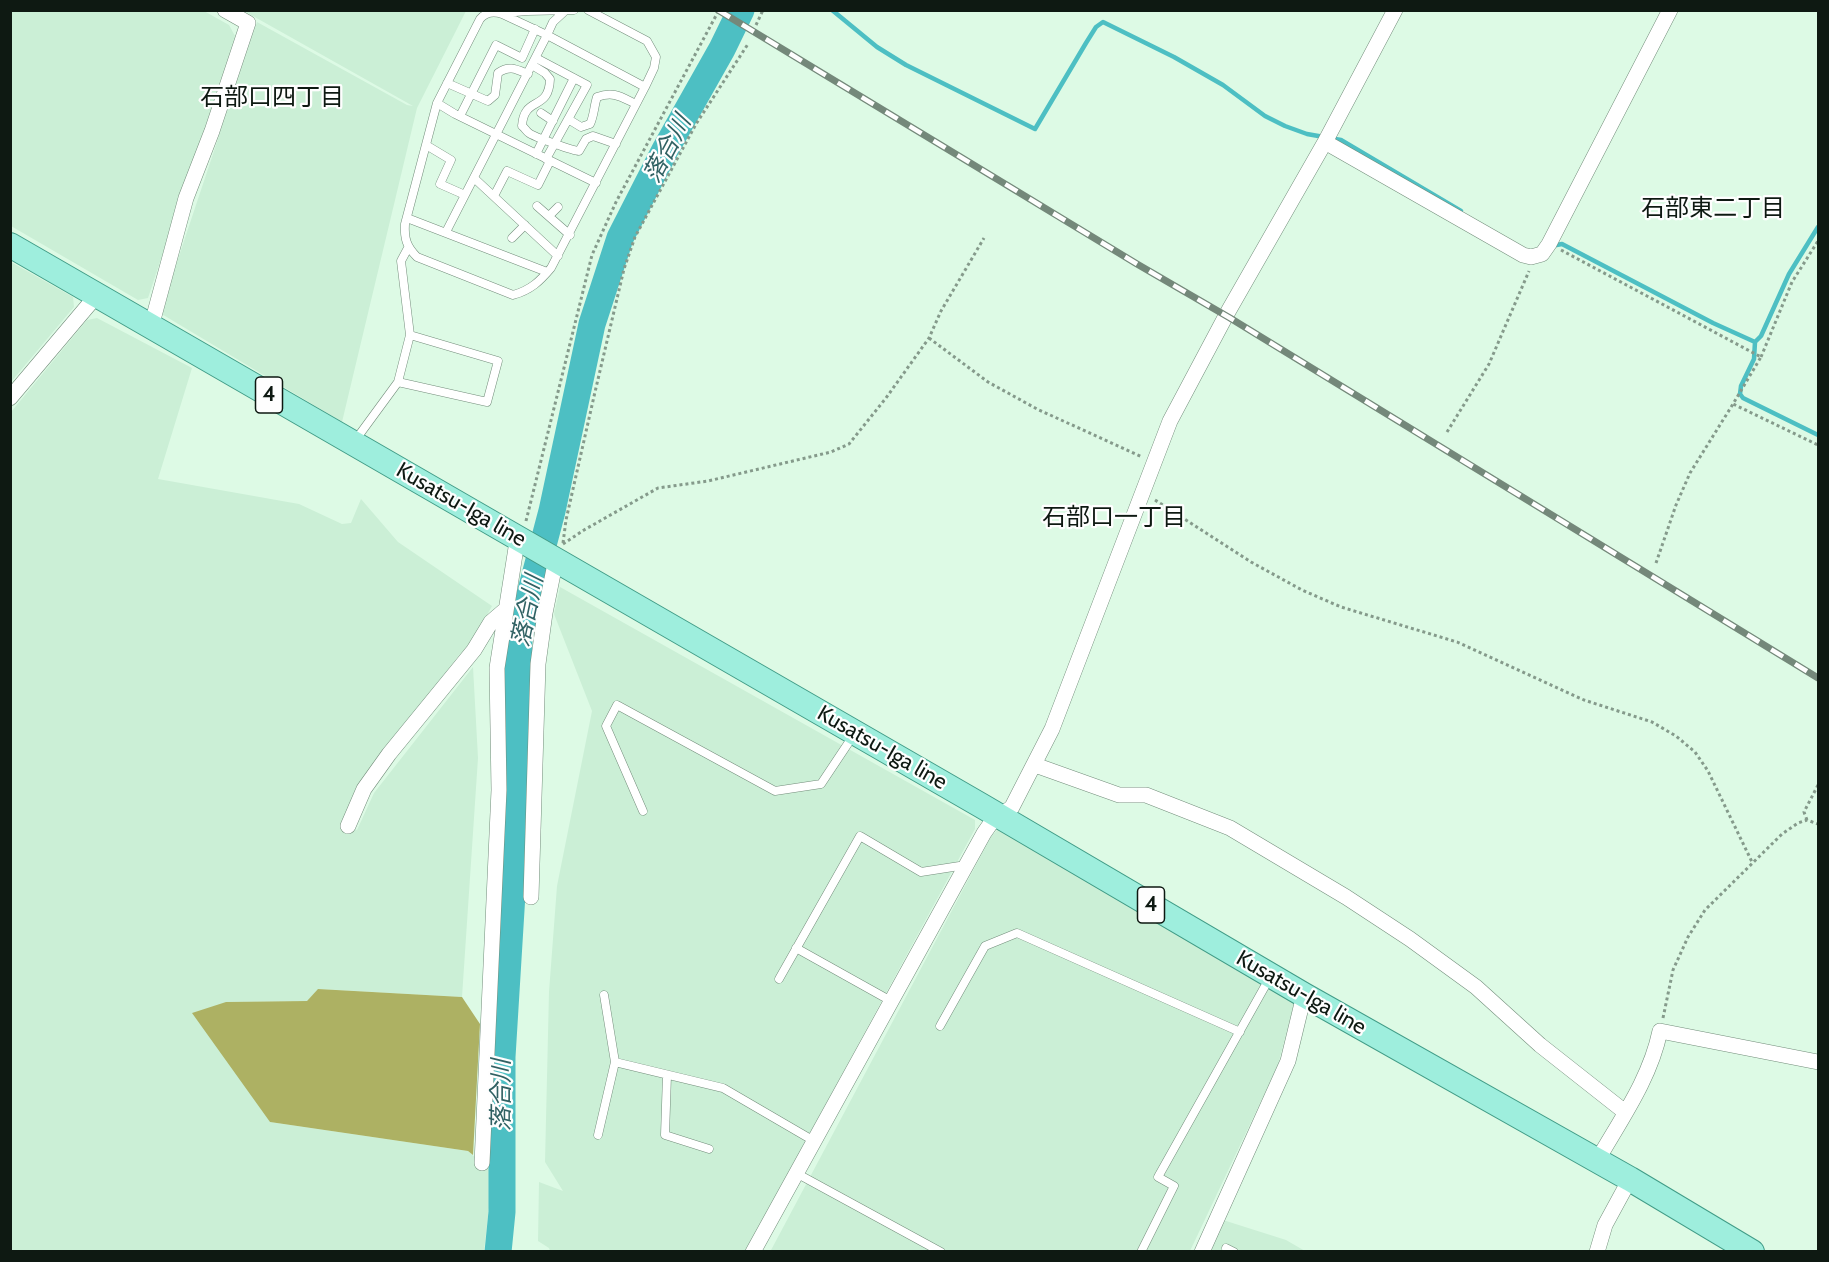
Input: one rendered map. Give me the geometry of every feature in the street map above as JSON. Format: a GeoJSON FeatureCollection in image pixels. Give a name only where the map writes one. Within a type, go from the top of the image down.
{"type":"FeatureCollection","features":[{"type":"Feature","properties":{"kind":"main road","name":"Kusatsu-Iga line"},"geometry":{"type":"LineString","coordinates":[[10,245],[524,542],[557,553],[855,732],[1271,976],[1630,1179],[1752,1251]]}},
{"type":"Feature","properties":{"kind":"street"},"geometry":{"type":"LineString","coordinates":[[152,327],[186,198],[212,131],[248,23],[225,10]]}},
{"type":"Feature","properties":{"kind":"street"},"geometry":{"type":"LineString","coordinates":[[753,1251],[984,833],[991,823],[1012,807],[1035,765],[1052,729],[1170,422],[1222,323],[1326,142],[1395,10]]}},
{"type":"Feature","properties":{"kind":"street"},"geometry":{"type":"LineString","coordinates":[[1326,142],[1523,255],[1532,257],[1542,254],[1670,10]]}},
{"type":"Feature","properties":{"kind":"street"},"geometry":{"type":"LineString","coordinates":[[10,398],[97,295]]}},
{"type":"Feature","properties":{"kind":"street"},"geometry":{"type":"LineString","coordinates":[[482,1163],[499,790],[497,669],[516,548],[524,542]]}},
{"type":"Feature","properties":{"kind":"street"},"geometry":{"type":"LineString","coordinates":[[531,897],[538,664],[557,553]]}},
{"type":"Feature","properties":{"kind":"street"},"geometry":{"type":"LineString","coordinates":[[348,826],[364,789],[474,650],[491,622],[505,610]]}},
{"type":"Feature","properties":{"kind":"street"},"geometry":{"type":"LineString","coordinates":[[1035,765],[1119,795],[1146,795],[1230,828],[1346,897],[1410,939],[1476,987],[1540,1045],[1625,1112]]}},
{"type":"Feature","properties":{"kind":"street"},"geometry":{"type":"LineString","coordinates":[[1202,1251],[1288,1061],[1304,995]]}},
{"type":"Feature","properties":{"kind":"street"},"geometry":{"type":"LineString","coordinates":[[1597,1161],[1649,1069],[1656,1053],[1660,1032],[1818,1062]]}},
{"type":"Feature","properties":{"kind":"street"},"geometry":{"type":"LineString","coordinates":[[1597,1251],[1605,1225],[1630,1179]]}},
{"type":"Feature","properties":{"kind":"lane"},"geometry":{"type":"LineString","coordinates":[[502,14],[574,10]]}},
{"type":"Feature","properties":{"kind":"lane"},"geometry":{"type":"LineString","coordinates":[[588,10],[647,41],[656,57],[654,68],[645,87],[636,105],[570,235],[548,272],[536,285],[525,292],[513,295],[417,258],[408,248],[404,235],[407,218],[437,103],[484,14],[494,12],[502,14],[548,35],[645,87]]}},
{"type":"Feature","properties":{"kind":"lane"},"geometry":{"type":"LineString","coordinates":[[446,232],[553,22],[565,11]]}},
{"type":"Feature","properties":{"kind":"lane"},"geometry":{"type":"LineString","coordinates":[[460,116],[496,45],[522,58],[535,29]]}},
{"type":"Feature","properties":{"kind":"lane"},"geometry":{"type":"LineString","coordinates":[[494,196],[507,171],[538,184],[555,143],[587,85],[534,62]]}},
{"type":"Feature","properties":{"kind":"lane"},"geometry":{"type":"LineString","coordinates":[[534,62],[550,79],[550,92],[542,102],[529,106],[523,114],[522,126],[530,134],[572,152],[579,151],[586,139],[593,136],[616,144]]}},
{"type":"Feature","properties":{"kind":"lane"},"geometry":{"type":"LineString","coordinates":[[447,83],[488,101],[495,95],[498,73],[504,69],[514,68],[528,74]]}},
{"type":"Feature","properties":{"kind":"lane"},"geometry":{"type":"LineString","coordinates":[[536,154],[574,78]]}},
{"type":"Feature","properties":{"kind":"lane"},"geometry":{"type":"LineString","coordinates":[[568,119],[581,127],[590,124],[597,97],[607,93],[617,95],[636,105]]}},
{"type":"Feature","properties":{"kind":"lane"},"geometry":{"type":"LineString","coordinates":[[437,103],[596,183]]}},
{"type":"Feature","properties":{"kind":"lane"},"geometry":{"type":"LineString","coordinates":[[541,113],[553,121]]}},
{"type":"Feature","properties":{"kind":"lane"},"geometry":{"type":"LineString","coordinates":[[426,146],[451,160],[440,184],[465,195]]}},
{"type":"Feature","properties":{"kind":"lane"},"geometry":{"type":"LineString","coordinates":[[474,178],[558,256]]}},
{"type":"Feature","properties":{"kind":"lane"},"geometry":{"type":"LineString","coordinates":[[537,206],[570,235]]}},
{"type":"Feature","properties":{"kind":"lane"},"geometry":{"type":"LineString","coordinates":[[549,216],[558,207]]}},
{"type":"Feature","properties":{"kind":"lane"},"geometry":{"type":"LineString","coordinates":[[407,218],[548,272]]}},
{"type":"Feature","properties":{"kind":"lane"},"geometry":{"type":"LineString","coordinates":[[512,237],[525,225]]}},
{"type":"Feature","properties":{"kind":"lane"},"geometry":{"type":"LineString","coordinates":[[354,443],[398,382],[410,335],[401,261],[408,248]]}},
{"type":"Feature","properties":{"kind":"lane"},"geometry":{"type":"LineString","coordinates":[[398,382],[488,402],[498,361],[410,335]]}},
{"type":"Feature","properties":{"kind":"lane"},"geometry":{"type":"LineString","coordinates":[[644,811],[606,726],[617,705],[775,791],[821,784],[855,732]]}},
{"type":"Feature","properties":{"kind":"lane"},"geometry":{"type":"LineString","coordinates":[[779,979],[860,836],[921,872],[966,866]]}},
{"type":"Feature","properties":{"kind":"lane"},"geometry":{"type":"LineString","coordinates":[[940,1026],[985,946],[1017,933],[1240,1032]]}},
{"type":"Feature","properties":{"kind":"lane"},"geometry":{"type":"LineString","coordinates":[[796,948],[891,1001]]}},
{"type":"Feature","properties":{"kind":"lane"},"geometry":{"type":"LineString","coordinates":[[1141,1251],[1174,1186],[1158,1177],[1271,976]]}},
{"type":"Feature","properties":{"kind":"lane"},"geometry":{"type":"LineString","coordinates":[[598,1136],[615,1062],[604,995]]}},
{"type":"Feature","properties":{"kind":"lane"},"geometry":{"type":"LineString","coordinates":[[615,1062],[723,1088],[814,1141]]}},
{"type":"Feature","properties":{"kind":"lane"},"geometry":{"type":"LineString","coordinates":[[667,1075],[665,1135],[709,1149]]}},
{"type":"Feature","properties":{"kind":"lane"},"geometry":{"type":"LineString","coordinates":[[796,1173],[941,1251]]}},
{"type":"Feature","properties":{"kind":"path"},"geometry":{"type":"LineString","coordinates":[[524,542],[592,255],[616,202],[719,10]]}},
{"type":"Feature","properties":{"kind":"path"},"geometry":{"type":"LineString","coordinates":[[756,25],[762,10]]}},
{"type":"Feature","properties":{"kind":"path"},"geometry":{"type":"LineString","coordinates":[[557,553],[624,270],[635,237],[696,124],[748,44]]}},
{"type":"Feature","properties":{"kind":"path"},"geometry":{"type":"LineString","coordinates":[[557,553],[584,530],[658,488],[708,481],[831,452],[849,444],[929,338],[941,311],[984,238]]}},
{"type":"Feature","properties":{"kind":"path"},"geometry":{"type":"LineString","coordinates":[[1656,563],[1690,473],[1761,357],[1792,282],[1818,241]]}},
{"type":"Feature","properties":{"kind":"path"},"geometry":{"type":"LineString","coordinates":[[1549,244],[1761,357]]}},
{"type":"Feature","properties":{"kind":"path"},"geometry":{"type":"LineString","coordinates":[[1447,432],[1489,364],[1531,265],[1532,257]]}},
{"type":"Feature","properties":{"kind":"path"},"geometry":{"type":"LineString","coordinates":[[929,338],[988,382],[1037,409],[1154,462]]}},
{"type":"Feature","properties":{"kind":"path"},"geometry":{"type":"LineString","coordinates":[[1733,404],[1818,445]]}},
{"type":"Feature","properties":{"kind":"path"},"geometry":{"type":"LineString","coordinates":[[1143,492],[1251,562],[1302,590],[1341,607],[1457,642],[1584,700],[1652,722],[1676,736],[1695,752],[1708,771],[1752,862]]}},
{"type":"Feature","properties":{"kind":"path"},"geometry":{"type":"LineString","coordinates":[[1807,820],[1804,812],[1818,785]]}},
{"type":"Feature","properties":{"kind":"path"},"geometry":{"type":"LineString","coordinates":[[1660,1032],[1673,970],[1688,937],[1705,910],[1782,834],[1807,820],[1818,824]]}},
{"type":"Feature","properties":{"kind":"shaded area"},"geometry":{"type":"Polygon","coordinates":[[[11,11],[204,11],[229,25],[235,36],[148,298],[138,300],[11,226],[11,11]]]}},
{"type":"Feature","properties":{"kind":"shaded area"},"geometry":{"type":"Polygon","coordinates":[[[244,11],[466,11],[417,108],[342,422],[160,313],[257,22],[407,105],[413,106],[244,11]]]}},
{"type":"Feature","properties":{"kind":"shaded area"},"geometry":{"type":"Polygon","coordinates":[[[11,262],[73,297],[74,307],[11,382],[11,262]]]}},
{"type":"Feature","properties":{"kind":"shaded area"},"geometry":{"type":"Polygon","coordinates":[[[97,318],[192,368],[158,479],[299,504],[342,524],[351,523],[361,499],[398,542],[492,606],[470,645],[459,655],[364,777],[341,823],[357,830],[374,793],[473,667],[478,758],[462,997],[319,989],[307,1001],[226,1002],[270,1122],[468,1151],[493,1173],[484,1251],[11,1252],[11,412],[87,320],[97,318]]]}},
{"type":"Feature","properties":{"kind":"shaded area"},"geometry":{"type":"Polygon","coordinates":[[[560,587],[975,820],[975,829],[746,1251],[550,1251],[538,1241],[539,1182],[563,1191],[545,1162],[549,992],[557,886],[592,711],[554,614],[560,587]]]}},
{"type":"Feature","properties":{"kind":"shaded area"},"geometry":{"type":"Polygon","coordinates":[[[998,829],[1294,1003],[1278,1065],[1190,1251],[770,1252],[991,837],[998,829]]]}},
{"type":"Feature","properties":{"kind":"shaded area"},"geometry":{"type":"Polygon","coordinates":[[[1223,1220],[1286,1240],[1305,1251],[1209,1252],[1223,1220]]]}},
{"type":"Feature","properties":{"kind":"green space"},"geometry":{"type":"Polygon","coordinates":[[[318,989],[462,997],[480,1024],[473,1155],[468,1151],[270,1122],[192,1013],[226,1002],[307,1001],[318,989]]]}},
{"type":"Feature","properties":{"kind":"waterway","name":"落合川"},"geometry":{"type":"LineString","coordinates":[[498,1252],[502,1212],[502,1057],[514,861],[519,636],[552,511],[592,324],[620,238],[741,10]]}},
{"type":"Feature","properties":{"kind":"waterway"},"geometry":{"type":"LineString","coordinates":[[832,10],[877,47],[906,65],[1035,129],[1096,27],[1103,22],[1174,57],[1223,85],[1265,116],[1307,134],[1341,140],[1461,211]]}},
{"type":"Feature","properties":{"kind":"waterway"},"geometry":{"type":"LineString","coordinates":[[1818,227],[1789,274],[1761,336],[1755,342],[1754,359],[1741,386],[1740,394],[1743,398],[1818,435]]}},
{"type":"Feature","properties":{"kind":"waterway"},"geometry":{"type":"LineString","coordinates":[[1551,246],[1562,244],[1713,323],[1755,342]]}},
{"type":"Feature","properties":{"kind":"railway"},"geometry":{"type":"LineString","coordinates":[[718,10],[1230,318],[1818,678]]}},
{"type":"Feature","properties":{"kind":"district","name":"石部口四丁目"},"geometry":{"type":"Point","coordinates":[272,98]}},
{"type":"Feature","properties":{"kind":"district","name":"石部東二丁目"},"geometry":{"type":"Point","coordinates":[1713,209]}},
{"type":"Feature","properties":{"kind":"district","name":"石部口一丁目"},"geometry":{"type":"Point","coordinates":[1114,518]}}]}
